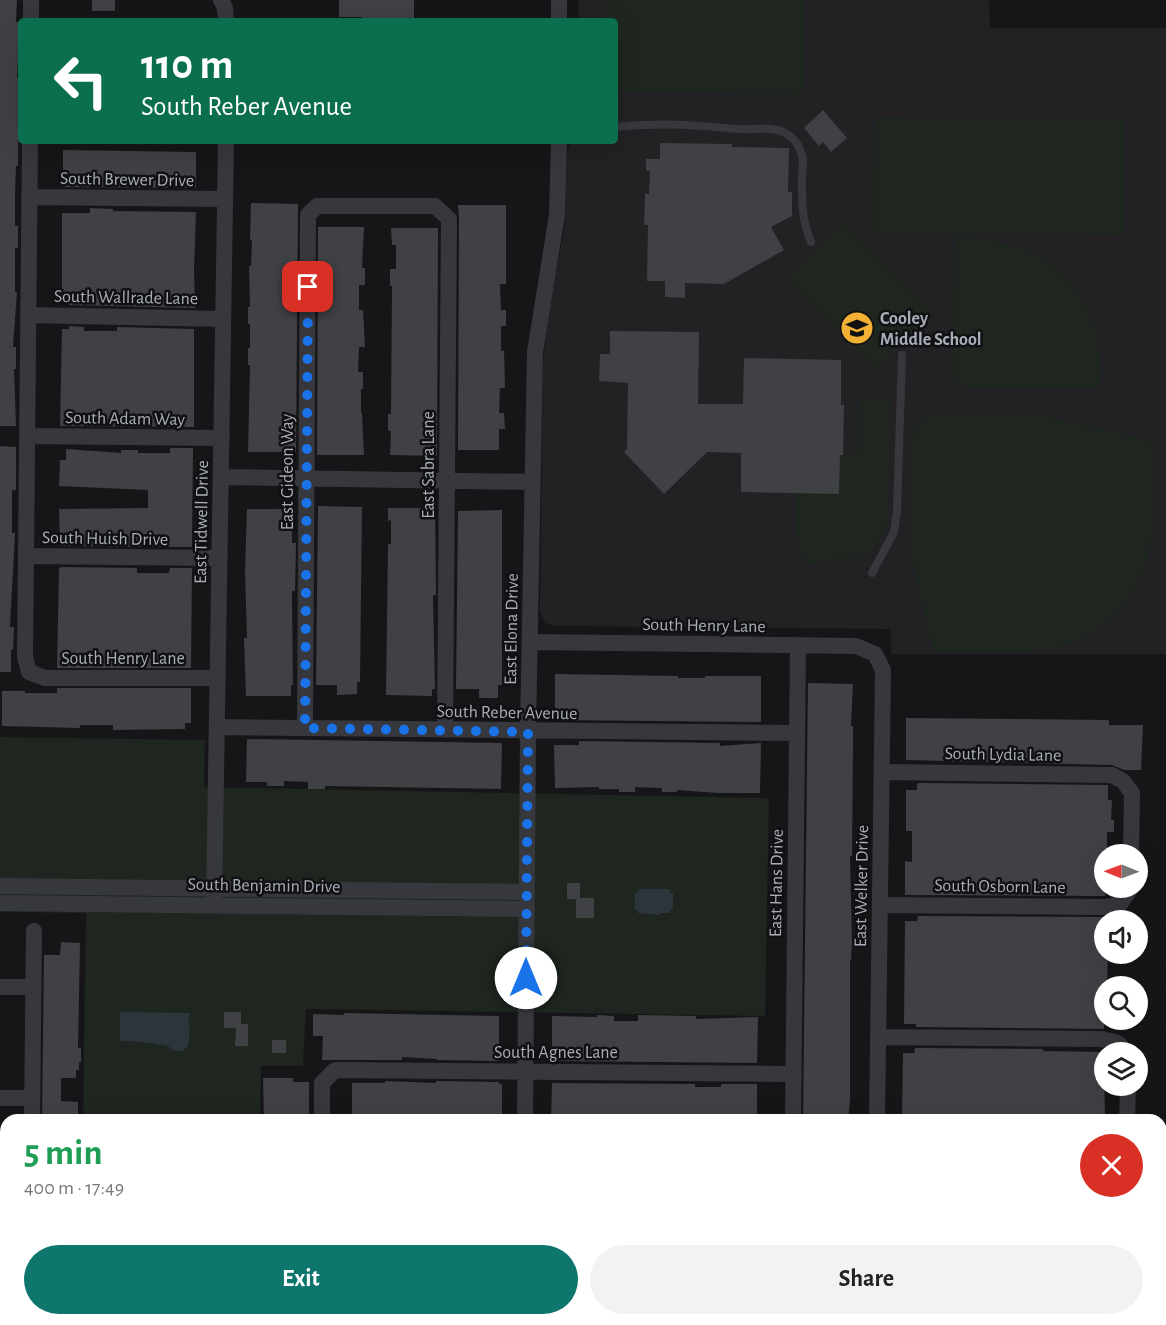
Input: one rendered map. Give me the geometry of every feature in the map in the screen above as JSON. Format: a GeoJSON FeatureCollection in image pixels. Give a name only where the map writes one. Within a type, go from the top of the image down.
{"type":"FeatureCollection","features":[{"type":"Feature","properties":{"kind":"street"},"geometry":{"type":"LineString","coordinates":[[31,0],[31,18]]}},
{"type":"Feature","properties":{"kind":"street"},"geometry":{"type":"LineString","coordinates":[[221,0],[225,8],[226,18]]}},
{"type":"Feature","properties":{"kind":"street"},"geometry":{"type":"LineString","coordinates":[[559,0],[559,18]]}},
{"type":"Feature","properties":{"kind":"street"},"geometry":{"type":"LineString","coordinates":[[26,556],[30,144]]}},
{"type":"Feature","properties":{"kind":"street","name":"East Tidwell Drive"},"geometry":{"type":"LineString","coordinates":[[214,896],[226,144]]}},
{"type":"Feature","properties":{"kind":"street","name":"East Elona Drive"},"geometry":{"type":"LineString","coordinates":[[525,1114],[528,732],[535,352],[557,215],[559,144]]}},
{"type":"Feature","properties":{"kind":"street","name":"South Brewer Drive"},"geometry":{"type":"LineString","coordinates":[[29,197],[225,199]]}},
{"type":"Feature","properties":{"kind":"street","name":"East Sabra Lane"},"geometry":{"type":"LineString","coordinates":[[308,215],[317,206],[435,206],[449,219],[445,730]]}},
{"type":"Feature","properties":{"kind":"street","name":"East Gideon Way"},"geometry":{"type":"LineString","coordinates":[[305,728],[308,215]]}},
{"type":"Feature","properties":{"kind":"street","name":"South Wallrade Lane"},"geometry":{"type":"LineString","coordinates":[[28,315],[224,319]]}},
{"type":"Feature","properties":{"kind":"street","name":"South Adam Way"},"geometry":{"type":"LineString","coordinates":[[27,436],[222,438]]}},
{"type":"Feature","properties":{"kind":"street"},"geometry":{"type":"LineString","coordinates":[[221,477],[532,482]]}},
{"type":"Feature","properties":{"kind":"street","name":"South Huish Drive"},"geometry":{"type":"LineString","coordinates":[[26,556],[220,558]]}},
{"type":"Feature","properties":{"kind":"street","name":"South Henry Lane"},"geometry":{"type":"LineString","coordinates":[[26,556],[25,657],[29,672],[45,678],[218,678]]}},
{"type":"Feature","properties":{"kind":"street","name":"South Henry Lane"},"geometry":{"type":"LineString","coordinates":[[530,642],[856,646],[875,654]]}},
{"type":"Feature","properties":{"kind":"street","name":"East Hans Drive"},"geometry":{"type":"LineString","coordinates":[[793,1114],[798,645]]}},
{"type":"Feature","properties":{"kind":"street","name":"East Welker Drive"},"geometry":{"type":"LineString","coordinates":[[875,654],[883,670],[878,1114]]}},
{"type":"Feature","properties":{"kind":"street","name":"South Reber Avenue"},"geometry":{"type":"LineString","coordinates":[[217,727],[797,733]]}},
{"type":"Feature","properties":{"kind":"street","name":"South Lydia Lane"},"geometry":{"type":"LineString","coordinates":[[882,772],[1112,775],[1123,781],[1132,793],[1131,844]]}},
{"type":"Feature","properties":{"kind":"street","name":"South Benjamin Drive"},"geometry":{"type":"LineString","coordinates":[[0,886],[214,896],[527,900]]}},
{"type":"Feature","properties":{"kind":"street","name":"South Benjamin Drive"},"geometry":{"type":"LineString","coordinates":[[0,903],[214,896]]}},
{"type":"Feature","properties":{"kind":"street","name":"South Osborn Lane"},"geometry":{"type":"LineString","coordinates":[[880,905],[1104,907],[1120,904],[1125,898]]}},
{"type":"Feature","properties":{"kind":"street"},"geometry":{"type":"LineString","coordinates":[[32,1114],[34,931]]}},
{"type":"Feature","properties":{"kind":"street"},"geometry":{"type":"LineString","coordinates":[[0,987],[33,987]]}},
{"type":"Feature","properties":{"kind":"street"},"geometry":{"type":"LineString","coordinates":[[879,1037],[1102,1039],[1109,1042]]}},
{"type":"Feature","properties":{"kind":"street","name":"South Agnes Lane"},"geometry":{"type":"LineString","coordinates":[[322,1114],[322,1083],[335,1070],[794,1074]]}},
{"type":"Feature","properties":{"kind":"street"},"geometry":{"type":"LineString","coordinates":[[1127,1114],[1128,1096]]}},
{"type":"Feature","properties":{"kind":"street"},"geometry":{"type":"LineString","coordinates":[[0,1098],[32,1098]]}},
{"type":"Feature","properties":{"kind":"lane"},"geometry":{"type":"LineString","coordinates":[[618,127],[666,123],[770,129],[794,138],[802,152],[802,209],[805,228],[811,242]]}},
{"type":"Feature","properties":{"kind":"lane"},"geometry":{"type":"LineString","coordinates":[[873,573],[894,532],[897,511],[902,355]]}},
{"type":"Feature","properties":{"kind":"shaded area","name":"Cooley Middle School"},"geometry":{"type":"Polygon","coordinates":[[[579,0],[989,0],[990,28],[1166,28],[1166,654],[891,654],[891,629],[557,626],[545,623],[540,611],[543,364],[548,315],[565,225],[567,156],[569,144],[618,144],[618,18],[578,18],[579,0]]]}},
{"type":"Feature","properties":{"kind":"shaded area"},"geometry":{"type":"Polygon","coordinates":[[[609,0],[804,0],[803,94],[618,92],[618,18],[608,18],[609,0]]]}},
{"type":"Feature","properties":{"kind":"shaded area"},"geometry":{"type":"Polygon","coordinates":[[[875,117],[1124,119],[1123,235],[873,233],[875,117]]]}},
{"type":"Feature","properties":{"kind":"shaded area"},"geometry":{"type":"Polygon","coordinates":[[[844,224],[931,313],[876,368],[788,278],[844,224]]]}},
{"type":"Feature","properties":{"kind":"shaded area"},"geometry":{"type":"Polygon","coordinates":[[[955,238],[987,240],[1017,247],[1036,255],[1067,279],[1079,295],[1095,331],[1101,370],[1100,389],[963,387],[953,376],[955,238]]]}},
{"type":"Feature","properties":{"kind":"shaded area"},"geometry":{"type":"Polygon","coordinates":[[[859,399],[891,399],[888,519],[884,533],[866,557],[843,558],[811,564],[804,558],[797,542],[796,493],[840,455],[858,455],[859,399]]]}},
{"type":"Feature","properties":{"kind":"shaded area"},"geometry":{"type":"Polygon","coordinates":[[[931,414],[1046,416],[1151,441],[1152,520],[1149,554],[1134,588],[1107,621],[1086,636],[1038,651],[986,653],[933,651],[911,554],[913,432],[931,414]]]}},
{"type":"Feature","properties":{"kind":"shaded area"},"geometry":{"type":"Polygon","coordinates":[[[0,737],[205,740],[204,787],[769,798],[765,1016],[306,1009],[303,1066],[261,1066],[260,1114],[83,1114],[86,913],[0,912],[0,737]]]}},
{"type":"Feature","properties":{"kind":"shaded area"},"geometry":{"type":"Polygon","coordinates":[[[639,889],[670,889],[670,893],[673,893],[673,910],[670,910],[670,913],[659,915],[638,913],[638,910],[635,910],[635,893],[638,893],[639,889]]]}},
{"type":"Feature","properties":{"kind":"shaded area"},"geometry":{"type":"Polygon","coordinates":[[[120,1012],[190,1013],[188,1046],[178,1051],[168,1046],[120,1041],[120,1012]]]}},
{"type":"Feature","properties":{"kind":"building"},"geometry":{"type":"Polygon","coordinates":[[[0,0],[17,0],[18,144],[15,226],[18,226],[18,248],[15,248],[15,292],[17,292],[13,347],[16,347],[16,369],[14,369],[16,426],[0,426],[0,0]]]}},
{"type":"Feature","properties":{"kind":"building"},"geometry":{"type":"Polygon","coordinates":[[[92,0],[115,0],[115,11],[92,11],[92,0]]]}},
{"type":"Feature","properties":{"kind":"building"},"geometry":{"type":"Polygon","coordinates":[[[339,0],[414,0],[414,18],[339,17],[339,0]]]}},
{"type":"Feature","properties":{"kind":"building"},"geometry":{"type":"Polygon","coordinates":[[[823,110],[847,138],[831,152],[823,142],[819,146],[804,128],[823,110]]]}},
{"type":"Feature","properties":{"kind":"building"},"geometry":{"type":"Polygon","coordinates":[[[660,143],[789,148],[788,192],[792,192],[792,216],[771,227],[784,250],[724,284],[685,283],[685,298],[665,297],[665,281],[647,281],[648,225],[644,225],[645,194],[649,194],[650,171],[646,171],[646,159],[660,159],[660,143]]]}},
{"type":"Feature","properties":{"kind":"building"},"geometry":{"type":"Polygon","coordinates":[[[63,150],[196,152],[196,188],[63,187],[63,150]]]}},
{"type":"Feature","properties":{"kind":"building"},"geometry":{"type":"Polygon","coordinates":[[[251,203],[298,204],[296,452],[248,452],[251,203]]]}},
{"type":"Feature","properties":{"kind":"building"},"geometry":{"type":"Polygon","coordinates":[[[458,205],[506,205],[506,284],[500,284],[501,310],[506,310],[506,326],[501,326],[505,388],[500,388],[499,413],[504,413],[505,429],[499,429],[499,450],[458,450],[458,205]]]}},
{"type":"Feature","properties":{"kind":"building"},"geometry":{"type":"Polygon","coordinates":[[[90,208],[113,209],[113,211],[196,212],[195,308],[62,303],[62,213],[90,213],[90,208]]]}},
{"type":"Feature","properties":{"kind":"building"},"geometry":{"type":"Polygon","coordinates":[[[318,227],[364,227],[362,268],[365,268],[365,285],[359,285],[359,310],[363,310],[365,347],[359,347],[358,372],[363,372],[361,413],[364,455],[317,455],[318,227]]]}},
{"type":"Feature","properties":{"kind":"building"},"geometry":{"type":"Polygon","coordinates":[[[391,228],[438,228],[437,456],[390,455],[391,431],[388,431],[388,414],[391,414],[392,286],[390,286],[390,269],[396,269],[396,245],[392,245],[391,228]]]}},
{"type":"Feature","properties":{"kind":"building"},"geometry":{"type":"Polygon","coordinates":[[[69,326],[84,327],[84,331],[117,331],[117,327],[194,329],[194,427],[60,426],[62,329],[69,329],[69,326]]]}},
{"type":"Feature","properties":{"kind":"building"},"geometry":{"type":"Polygon","coordinates":[[[610,331],[699,332],[698,404],[743,404],[744,358],[841,360],[841,405],[844,405],[843,455],[840,455],[839,494],[741,492],[741,453],[707,452],[664,494],[624,452],[627,449],[628,383],[599,381],[600,354],[610,354],[610,331]]]}},
{"type":"Feature","properties":{"kind":"building"},"geometry":{"type":"Polygon","coordinates":[[[0,446],[16,447],[16,490],[12,490],[12,533],[15,533],[10,627],[14,627],[11,672],[0,672],[0,446]]]}},
{"type":"Feature","properties":{"kind":"building"},"geometry":{"type":"Polygon","coordinates":[[[170,448],[193,448],[192,547],[60,546],[59,509],[148,508],[148,490],[59,486],[60,460],[66,460],[66,449],[121,453],[121,450],[138,450],[138,453],[170,453],[170,448]]]}},
{"type":"Feature","properties":{"kind":"building"},"geometry":{"type":"Polygon","coordinates":[[[318,506],[362,507],[360,682],[357,682],[357,694],[337,695],[337,685],[316,685],[318,506]]]}},
{"type":"Feature","properties":{"kind":"building"},"geometry":{"type":"Polygon","coordinates":[[[388,508],[435,508],[436,595],[433,595],[435,689],[432,689],[432,696],[386,695],[388,544],[391,544],[391,520],[388,521],[388,508]]]}},
{"type":"Feature","properties":{"kind":"building"},"geometry":{"type":"Polygon","coordinates":[[[247,509],[292,509],[292,543],[296,543],[295,591],[292,591],[293,685],[291,685],[291,696],[246,696],[244,638],[247,638],[245,571],[247,509]]]}},
{"type":"Feature","properties":{"kind":"building"},"geometry":{"type":"Polygon","coordinates":[[[502,510],[502,685],[498,685],[498,698],[479,698],[479,689],[456,689],[458,511],[502,510]]]}},
{"type":"Feature","properties":{"kind":"building"},"geometry":{"type":"Polygon","coordinates":[[[61,567],[137,568],[137,573],[169,573],[170,568],[192,568],[191,668],[57,668],[59,569],[61,567]]]}},
{"type":"Feature","properties":{"kind":"building"},"geometry":{"type":"Polygon","coordinates":[[[555,674],[678,676],[678,678],[761,676],[761,722],[555,720],[555,674]]]}},
{"type":"Feature","properties":{"kind":"building"},"geometry":{"type":"Polygon","coordinates":[[[808,683],[853,684],[849,1114],[803,1114],[808,683]]]}},
{"type":"Feature","properties":{"kind":"building"},"geometry":{"type":"Polygon","coordinates":[[[57,688],[191,688],[191,723],[185,723],[185,729],[113,730],[113,725],[80,725],[80,728],[2,726],[2,691],[57,693],[57,688]]]}},
{"type":"Feature","properties":{"kind":"building"},"geometry":{"type":"Polygon","coordinates":[[[906,718],[1109,720],[1109,725],[1143,725],[1141,770],[1124,770],[1112,765],[906,760],[906,718]]]}},
{"type":"Feature","properties":{"kind":"building"},"geometry":{"type":"Polygon","coordinates":[[[247,739],[502,743],[501,789],[325,786],[325,789],[308,789],[308,782],[284,781],[284,786],[267,786],[267,782],[246,782],[247,739]]]}},
{"type":"Feature","properties":{"kind":"building"},"geometry":{"type":"Polygon","coordinates":[[[579,741],[720,743],[720,746],[761,743],[760,793],[677,790],[677,792],[662,792],[662,788],[635,787],[635,792],[619,792],[619,789],[599,789],[599,787],[555,788],[554,745],[579,745],[579,741]]]}},
{"type":"Feature","properties":{"kind":"building"},"geometry":{"type":"Polygon","coordinates":[[[917,784],[1108,785],[1108,800],[1112,800],[1111,820],[1114,820],[1114,832],[1107,832],[1107,844],[1094,844],[1094,896],[905,895],[905,861],[912,862],[912,831],[906,831],[906,790],[917,790],[917,784]]]}},
{"type":"Feature","properties":{"kind":"building"},"geometry":{"type":"Polygon","coordinates":[[[567,883],[580,883],[580,898],[594,898],[594,918],[576,918],[576,899],[567,899],[567,883]]]}},
{"type":"Feature","properties":{"kind":"building"},"geometry":{"type":"Polygon","coordinates":[[[918,916],[1094,917],[1094,964],[1108,964],[1107,976],[1094,976],[1094,1029],[916,1027],[916,1024],[904,1024],[905,921],[917,921],[918,916]]]}},
{"type":"Feature","properties":{"kind":"building"},"geometry":{"type":"Polygon","coordinates":[[[61,942],[80,943],[78,1048],[81,1048],[81,1062],[79,1062],[79,1070],[76,1070],[76,1078],[61,1078],[61,1101],[78,1102],[78,1114],[42,1114],[44,955],[60,955],[61,942]]]}},
{"type":"Feature","properties":{"kind":"building"},"geometry":{"type":"Polygon","coordinates":[[[224,1012],[241,1012],[241,1024],[248,1024],[248,1046],[235,1046],[236,1028],[224,1028],[224,1012]]]}},
{"type":"Feature","properties":{"kind":"building"},"geometry":{"type":"Polygon","coordinates":[[[344,1013],[499,1016],[499,1061],[402,1057],[402,1060],[322,1060],[323,1036],[313,1036],[313,1014],[344,1015],[344,1013]]]}},
{"type":"Feature","properties":{"kind":"building"},"geometry":{"type":"Polygon","coordinates":[[[597,1015],[614,1016],[614,1021],[638,1021],[638,1015],[696,1016],[696,1019],[758,1017],[757,1063],[552,1061],[552,1016],[597,1017],[597,1015]]]}},
{"type":"Feature","properties":{"kind":"building"},"geometry":{"type":"Polygon","coordinates":[[[272,1040],[286,1040],[286,1053],[272,1053],[272,1040]]]}},
{"type":"Feature","properties":{"kind":"building"},"geometry":{"type":"Polygon","coordinates":[[[915,1048],[1094,1052],[1094,1096],[1105,1096],[1105,1114],[902,1114],[903,1053],[914,1053],[915,1048]]]}},
{"type":"Feature","properties":{"kind":"building"},"geometry":{"type":"Polygon","coordinates":[[[263,1078],[293,1078],[293,1082],[309,1082],[309,1114],[264,1114],[263,1078]]]}},
{"type":"Feature","properties":{"kind":"building"},"geometry":{"type":"Polygon","coordinates":[[[385,1081],[499,1082],[502,1084],[502,1114],[352,1114],[352,1083],[385,1083],[385,1081]]]}},
{"type":"Feature","properties":{"kind":"building"},"geometry":{"type":"Polygon","coordinates":[[[552,1083],[695,1084],[695,1087],[757,1084],[757,1114],[551,1114],[552,1083]]]}},
{"type":"Feature","properties":{"kind":"place","name":"Cooley Middle School"},"geometry":{"type":"Point","coordinates":[857,328]}},
{"type":"Feature","properties":{"kind":"route"},"geometry":{"type":"LineString","coordinates":[[308,287],[305,728],[528,732],[526,978]]}}]}
